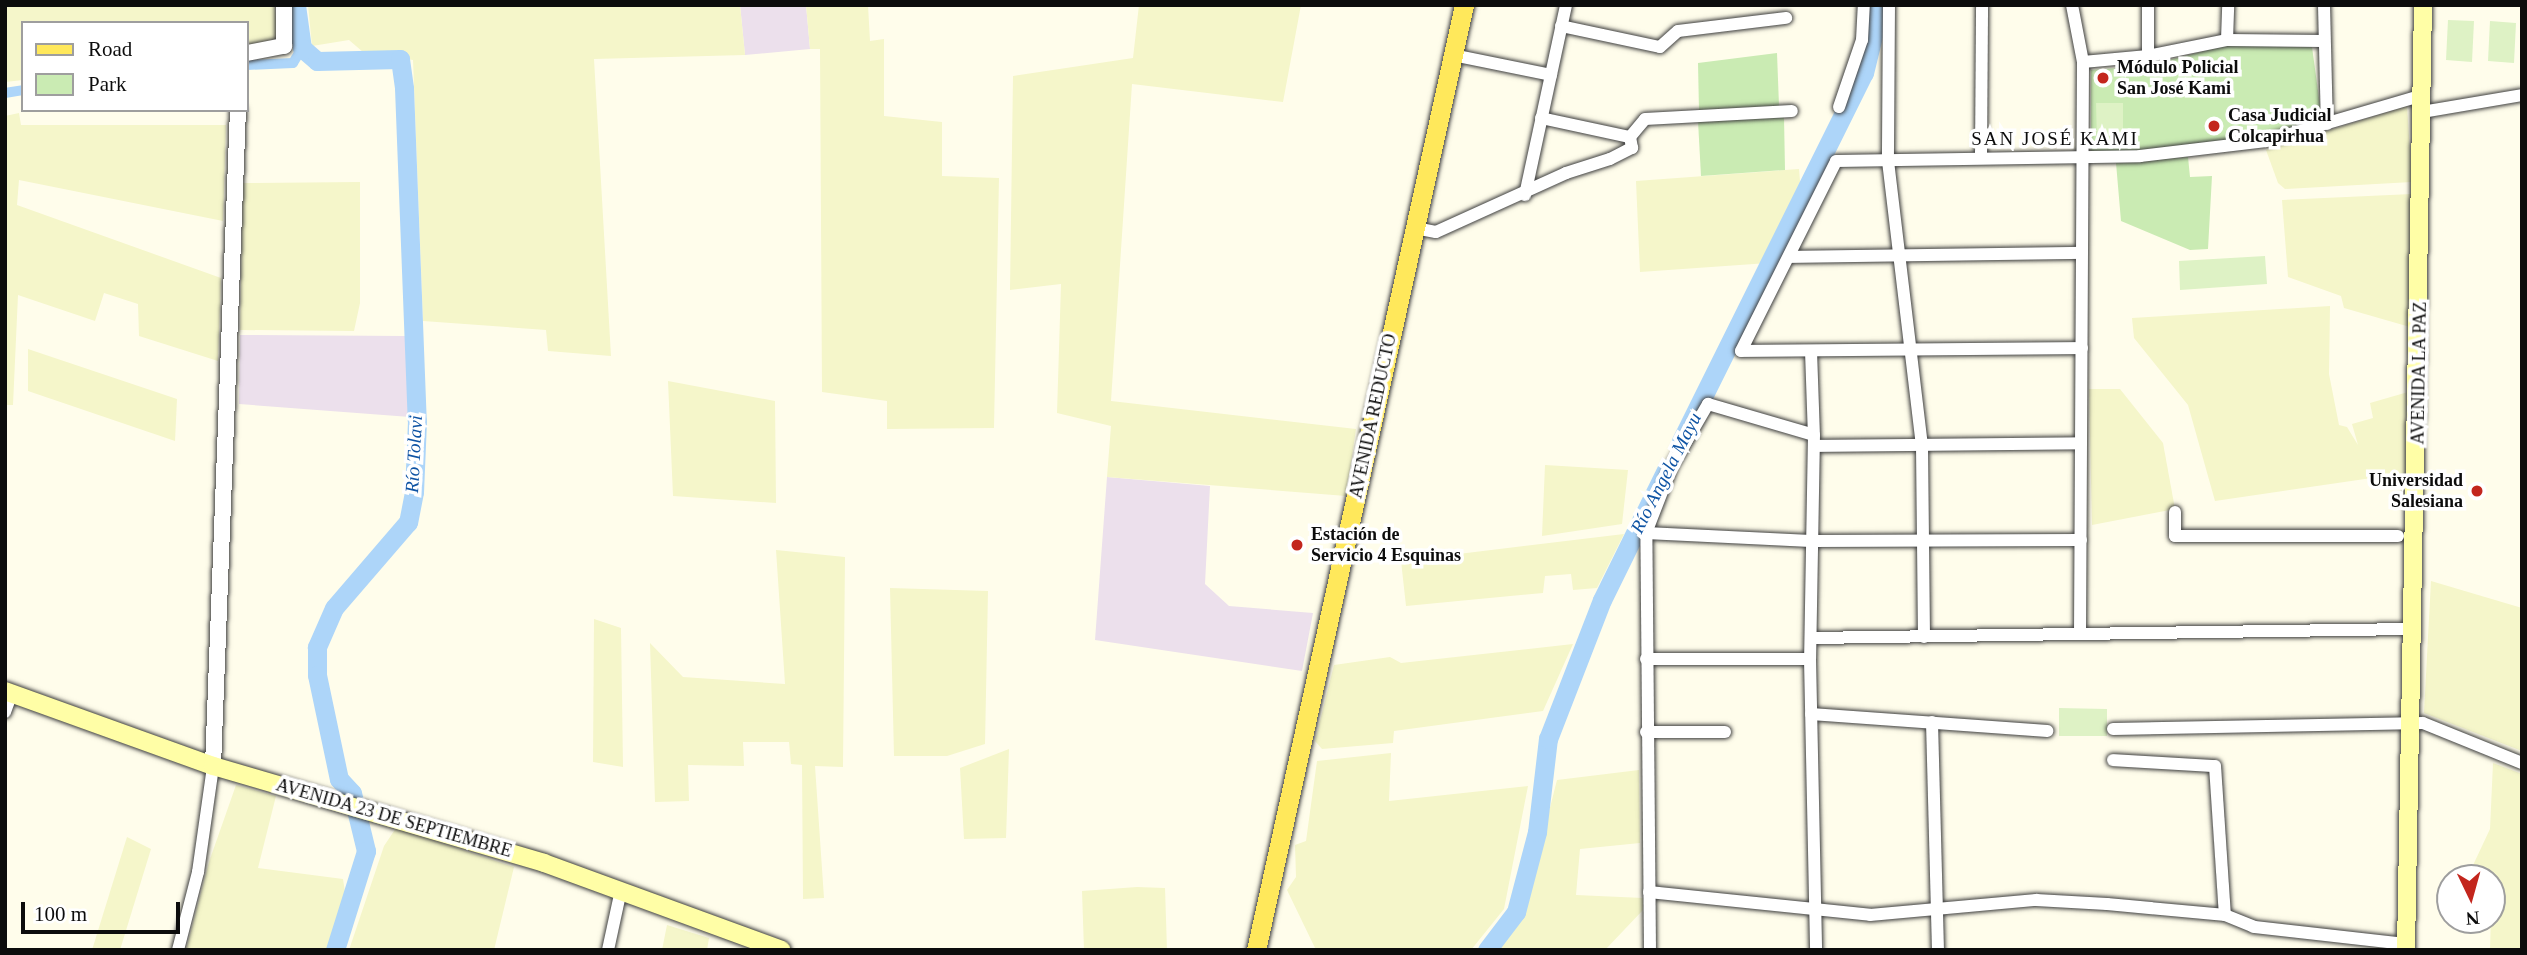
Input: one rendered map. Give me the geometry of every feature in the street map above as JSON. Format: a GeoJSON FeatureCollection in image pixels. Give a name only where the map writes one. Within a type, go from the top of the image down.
{"type":"FeatureCollection","features":[{"type":"Feature","properties":{"kind":"main road","name":"AVENIDA REDUCTO"},"geometry":{"type":"LineString","coordinates":[[1256,950],[1464,5]]}},
{"type":"Feature","properties":{"kind":"main road","name":"AVENIDA LA PAZ"},"geometry":{"type":"LineString","coordinates":[[2406,947],[2423,5]]}},
{"type":"Feature","properties":{"kind":"main road","name":"AVENIDA 23 DE SEPTIEMBRE"},"geometry":{"type":"LineString","coordinates":[[8,692],[213,766],[465,836],[782,950]]}},
{"type":"Feature","properties":{"kind":"street"},"geometry":{"type":"LineString","coordinates":[[248,53],[279,50],[284,46],[284,5]]}},
{"type":"Feature","properties":{"kind":"street"},"geometry":{"type":"LineString","coordinates":[[1525,195],[1566,5]]}},
{"type":"Feature","properties":{"kind":"street"},"geometry":{"type":"LineString","coordinates":[[1839,107],[1862,40],[1864,5]]}},
{"type":"Feature","properties":{"kind":"street"},"geometry":{"type":"LineString","coordinates":[[1889,5],[1888,161],[1899,256],[1914,349],[1922,446],[1926,539],[1924,637]]}},
{"type":"Feature","properties":{"kind":"street"},"geometry":{"type":"LineString","coordinates":[[1981,157],[1982,5]]}},
{"type":"Feature","properties":{"kind":"street"},"geometry":{"type":"LineString","coordinates":[[2072,5],[2083,62],[2080,634]]}},
{"type":"Feature","properties":{"kind":"street"},"geometry":{"type":"LineString","coordinates":[[2148,5],[2148,56]]}},
{"type":"Feature","properties":{"kind":"street"},"geometry":{"type":"LineString","coordinates":[[2227,40],[2228,5]]}},
{"type":"Feature","properties":{"kind":"street"},"geometry":{"type":"LineString","coordinates":[[2323,5],[2327,124]]}},
{"type":"Feature","properties":{"kind":"street"},"geometry":{"type":"LineString","coordinates":[[1561,26],[1660,47],[1678,31],[1786,18]]}},
{"type":"Feature","properties":{"kind":"street"},"geometry":{"type":"LineString","coordinates":[[2083,62],[2148,56],[2227,40],[2323,41]]}},
{"type":"Feature","properties":{"kind":"street"},"geometry":{"type":"LineString","coordinates":[[1453,55],[1551,75]]}},
{"type":"Feature","properties":{"kind":"street"},"geometry":{"type":"LineString","coordinates":[[2082,348],[1741,351],[1836,161],[1981,157],[2081,158],[2266,141],[2327,124],[2423,104],[2522,95]]}},
{"type":"Feature","properties":{"kind":"street"},"geometry":{"type":"LineString","coordinates":[[1630,137],[1645,119],[1792,111]]}},
{"type":"Feature","properties":{"kind":"street"},"geometry":{"type":"LineString","coordinates":[[178,950],[198,872],[213,766],[239,112]]}},
{"type":"Feature","properties":{"kind":"street"},"geometry":{"type":"LineString","coordinates":[[1541,118],[1630,137]]}},
{"type":"Feature","properties":{"kind":"street"},"geometry":{"type":"LineString","coordinates":[[1415,228],[1436,232],[1525,195],[1566,173],[1632,148],[1630,137]]}},
{"type":"Feature","properties":{"kind":"street"},"geometry":{"type":"LineString","coordinates":[[1790,257],[2082,253]]}},
{"type":"Feature","properties":{"kind":"street"},"geometry":{"type":"LineString","coordinates":[[1811,351],[1814,440],[1810,659],[1816,950]]}},
{"type":"Feature","properties":{"kind":"street"},"geometry":{"type":"LineString","coordinates":[[1650,950],[1646,533],[1672,466],[1708,404],[1814,440],[1922,446],[2081,443]]}},
{"type":"Feature","properties":{"kind":"street"},"geometry":{"type":"LineString","coordinates":[[2175,512],[2175,536],[2398,536]]}},
{"type":"Feature","properties":{"kind":"street"},"geometry":{"type":"LineString","coordinates":[[1646,533],[1811,541],[2081,540]]}},
{"type":"Feature","properties":{"kind":"street"},"geometry":{"type":"LineString","coordinates":[[1811,639],[2413,629]]}},
{"type":"Feature","properties":{"kind":"street"},"geometry":{"type":"LineString","coordinates":[[1646,659],[1810,659]]}},
{"type":"Feature","properties":{"kind":"street"},"geometry":{"type":"LineString","coordinates":[[5,712],[8,692]]}},
{"type":"Feature","properties":{"kind":"street"},"geometry":{"type":"LineString","coordinates":[[1811,714],[2047,731]]}},
{"type":"Feature","properties":{"kind":"street"},"geometry":{"type":"LineString","coordinates":[[1932,722],[1938,950]]}},
{"type":"Feature","properties":{"kind":"street"},"geometry":{"type":"LineString","coordinates":[[2113,729],[2423,723],[2522,763]]}},
{"type":"Feature","properties":{"kind":"street"},"geometry":{"type":"LineString","coordinates":[[1646,732],[1725,732]]}},
{"type":"Feature","properties":{"kind":"street"},"geometry":{"type":"LineString","coordinates":[[2113,760],[2215,766],[2225,915]]}},
{"type":"Feature","properties":{"kind":"street"},"geometry":{"type":"LineString","coordinates":[[608,950],[621,890]]}},
{"type":"Feature","properties":{"kind":"street"},"geometry":{"type":"LineString","coordinates":[[1649,892],[1815,913],[1870,915],[2036,900],[2225,915],[2254,927],[2406,947]]}},
{"type":"Feature","properties":{"kind":"shaded area"},"geometry":{"type":"Polygon","coordinates":[[[740,5],[806,5],[810,49],[745,55],[740,5]]]}},
{"type":"Feature","properties":{"kind":"shaded area"},"geometry":{"type":"Polygon","coordinates":[[[240,335],[405,336],[410,417],[239,404],[240,335]]]}},
{"type":"Feature","properties":{"kind":"shaded area"},"geometry":{"type":"Polygon","coordinates":[[[1107,477],[1210,486],[1205,584],[1229,606],[1313,613],[1302,671],[1095,640],[1107,477]]]}},
{"type":"Feature","properties":{"kind":"green space"},"geometry":{"type":"Polygon","coordinates":[[[5,5],[274,5],[279,38],[271,46],[248,48],[248,21],[21,21],[21,80],[5,82],[5,5]]]}},
{"type":"Feature","properties":{"kind":"green space"},"geometry":{"type":"Polygon","coordinates":[[[308,5],[740,5],[745,55],[594,59],[611,356],[548,351],[546,330],[423,321],[413,60],[363,52],[349,40],[312,46],[308,5]]]}},
{"type":"Feature","properties":{"kind":"green space"},"geometry":{"type":"Polygon","coordinates":[[[806,5],[868,5],[870,41],[884,39],[884,116],[942,122],[942,176],[999,178],[994,428],[887,429],[887,401],[822,392],[820,49],[810,49],[806,5]]]}},
{"type":"Feature","properties":{"kind":"green space"},"geometry":{"type":"Polygon","coordinates":[[[1139,5],[1301,5],[1283,102],[1132,84],[1111,401],[1356,429],[1346,496],[1107,477],[1111,426],[1057,413],[1061,284],[1010,290],[1013,76],[1133,58],[1139,5]]]}},
{"type":"Feature","properties":{"kind":"green space"},"geometry":{"type":"Polygon","coordinates":[[[2448,20],[2474,21],[2472,62],[2446,60],[2448,20]]]}},
{"type":"Feature","properties":{"kind":"green space"},"geometry":{"type":"Polygon","coordinates":[[[2490,21],[2516,23],[2514,63],[2488,61],[2490,21]]]}},
{"type":"Feature","properties":{"kind":"green space"},"geometry":{"type":"Polygon","coordinates":[[[2228,45],[2312,47],[2322,120],[2263,136],[2139,151],[2091,151],[2091,70],[2145,66],[2228,45]]]}},
{"type":"Feature","properties":{"kind":"green space"},"geometry":{"type":"Polygon","coordinates":[[[1777,53],[1779,106],[1699,111],[1698,63],[1777,53]]]}},
{"type":"Feature","properties":{"kind":"green space"},"geometry":{"type":"Polygon","coordinates":[[[2096,103],[2123,103],[2123,140],[2097,141],[2096,103]]]}},
{"type":"Feature","properties":{"kind":"green space"},"geometry":{"type":"Polygon","coordinates":[[[2407,106],[2412,182],[2285,189],[2278,183],[2266,150],[2407,106]]]}},
{"type":"Feature","properties":{"kind":"green space"},"geometry":{"type":"Polygon","coordinates":[[[19,113],[21,125],[226,125],[223,221],[19,180],[17,205],[221,278],[218,361],[139,336],[138,304],[104,293],[95,321],[18,295],[13,405],[5,405],[5,116],[19,113]]]}},
{"type":"Feature","properties":{"kind":"green space"},"geometry":{"type":"Polygon","coordinates":[[[1784,117],[1785,170],[1701,176],[1698,121],[1784,117]]]}},
{"type":"Feature","properties":{"kind":"green space"},"geometry":{"type":"Polygon","coordinates":[[[2188,157],[2190,177],[2212,176],[2208,249],[2190,250],[2121,221],[2116,163],[2188,157]]]}},
{"type":"Feature","properties":{"kind":"green space"},"geometry":{"type":"Polygon","coordinates":[[[1799,169],[1801,193],[1768,263],[1640,272],[1636,181],[1799,169]]]}},
{"type":"Feature","properties":{"kind":"green space"},"geometry":{"type":"Polygon","coordinates":[[[360,182],[360,303],[354,331],[240,330],[243,183],[360,182]]]}},
{"type":"Feature","properties":{"kind":"green space"},"geometry":{"type":"Polygon","coordinates":[[[2412,194],[2410,327],[2344,308],[2341,296],[2288,277],[2282,200],[2412,194]]]}},
{"type":"Feature","properties":{"kind":"green space"},"geometry":{"type":"Polygon","coordinates":[[[2265,256],[2267,284],[2180,290],[2179,261],[2265,256]]]}},
{"type":"Feature","properties":{"kind":"green space"},"geometry":{"type":"Polygon","coordinates":[[[2330,306],[2329,374],[2339,425],[2347,427],[2358,445],[2352,424],[2373,418],[2370,403],[2408,392],[2406,473],[2215,501],[2188,405],[2134,338],[2132,318],[2330,306]]]}},
{"type":"Feature","properties":{"kind":"green space"},"geometry":{"type":"Polygon","coordinates":[[[28,349],[177,399],[175,441],[28,391],[28,349]]]}},
{"type":"Feature","properties":{"kind":"green space"},"geometry":{"type":"Polygon","coordinates":[[[668,381],[775,401],[776,503],[673,496],[668,381]]]}},
{"type":"Feature","properties":{"kind":"green space"},"geometry":{"type":"Polygon","coordinates":[[[2089,389],[2120,389],[2163,443],[2175,509],[2092,525],[2089,389]]]}},
{"type":"Feature","properties":{"kind":"green space"},"geometry":{"type":"Polygon","coordinates":[[[1545,465],[1628,470],[1622,524],[1542,536],[1545,465]]]}},
{"type":"Feature","properties":{"kind":"green space"},"geometry":{"type":"Polygon","coordinates":[[[1624,534],[1597,588],[1573,590],[1571,574],[1545,576],[1543,593],[1406,606],[1401,561],[1624,534]]]}},
{"type":"Feature","properties":{"kind":"green space"},"geometry":{"type":"Polygon","coordinates":[[[776,550],[845,557],[843,767],[815,766],[824,898],[803,899],[802,765],[791,764],[789,742],[743,742],[744,766],[688,765],[689,801],[655,802],[650,643],[683,677],[785,684],[776,550]]]}},
{"type":"Feature","properties":{"kind":"green space"},"geometry":{"type":"Polygon","coordinates":[[[2431,581],[2522,608],[2522,751],[2424,713],[2431,581]]]}},
{"type":"Feature","properties":{"kind":"green space"},"geometry":{"type":"Polygon","coordinates":[[[890,588],[988,591],[985,744],[947,756],[894,756],[890,588]]]}},
{"type":"Feature","properties":{"kind":"green space"},"geometry":{"type":"Polygon","coordinates":[[[594,619],[621,628],[623,767],[593,762],[594,619]]]}},
{"type":"Feature","properties":{"kind":"green space"},"geometry":{"type":"Polygon","coordinates":[[[1573,644],[1543,711],[1394,731],[1393,743],[1322,749],[1315,741],[1334,665],[1390,657],[1401,663],[1573,644]]]}},
{"type":"Feature","properties":{"kind":"green space"},"geometry":{"type":"Polygon","coordinates":[[[2059,708],[2107,709],[2107,736],[2059,736],[2059,708]]]}},
{"type":"Feature","properties":{"kind":"green space"},"geometry":{"type":"Polygon","coordinates":[[[1009,749],[1006,838],[964,839],[960,768],[1009,749]]]}},
{"type":"Feature","properties":{"kind":"green space"},"geometry":{"type":"Polygon","coordinates":[[[1391,753],[1389,801],[1528,786],[1504,909],[1471,950],[1316,950],[1287,890],[1296,877],[1295,845],[1306,841],[1317,761],[1391,753]]]}},
{"type":"Feature","properties":{"kind":"green space"},"geometry":{"type":"Polygon","coordinates":[[[2493,763],[2522,774],[2522,950],[2490,950],[2490,934],[2506,934],[2506,864],[2474,864],[2490,829],[2493,763]]]}},
{"type":"Feature","properties":{"kind":"green space"},"geometry":{"type":"Polygon","coordinates":[[[1639,770],[1640,843],[1580,849],[1576,895],[1643,898],[1643,910],[1605,950],[1495,950],[1525,906],[1557,780],[1639,770]]]}},
{"type":"Feature","properties":{"kind":"green space"},"geometry":{"type":"Polygon","coordinates":[[[236,785],[276,796],[258,868],[343,879],[345,892],[327,950],[186,950],[209,862],[236,785]]]}},
{"type":"Feature","properties":{"kind":"green space"},"geometry":{"type":"Polygon","coordinates":[[[396,828],[514,867],[494,950],[349,950],[384,846],[396,828]]]}},
{"type":"Feature","properties":{"kind":"green space"},"geometry":{"type":"Polygon","coordinates":[[[127,837],[151,849],[120,950],[92,950],[127,837]]]}},
{"type":"Feature","properties":{"kind":"green space"},"geometry":{"type":"Polygon","coordinates":[[[1165,888],[1167,950],[1084,950],[1082,891],[1165,888]]]}},
{"type":"Feature","properties":{"kind":"green space"},"geometry":{"type":"Polygon","coordinates":[[[667,925],[709,938],[707,950],[662,950],[667,925]]]}},
{"type":"Feature","properties":{"kind":"waterway","name":"Río Tolavi"},"geometry":{"type":"LineString","coordinates":[[296,5],[302,48],[317,61],[400,59],[404,88],[417,421],[414,492],[408,522],[334,608],[317,647],[317,675],[339,779],[352,793],[366,851],[335,950]]}},
{"type":"Feature","properties":{"kind":"waterway","name":"Río Angela Mayu"},"geometry":{"type":"LineString","coordinates":[[1681,441],[1864,73],[1875,28],[1876,5]]}},
{"type":"Feature","properties":{"kind":"waterway"},"geometry":{"type":"LineString","coordinates":[[248,65],[293,63],[302,48]]}},
{"type":"Feature","properties":{"kind":"waterway"},"geometry":{"type":"LineString","coordinates":[[5,93],[21,90]]}},
{"type":"Feature","properties":{"kind":"waterway","name":"Río Angela Mayu"},"geometry":{"type":"LineString","coordinates":[[1487,950],[1516,912],[1537,832],[1548,739],[1602,600],[1667,468]]}},
{"type":"Feature","properties":{"kind":"place","name":"Módulo Policial San José Kami"},"geometry":{"type":"Point","coordinates":[2103,78]}},
{"type":"Feature","properties":{"kind":"place","name":"Casa Judicial Colcapirhua"},"geometry":{"type":"Point","coordinates":[2214,126]}},
{"type":"Feature","properties":{"kind":"place","name":"Universidad Salesiana"},"geometry":{"type":"Point","coordinates":[2477,491]}},
{"type":"Feature","properties":{"kind":"place","name":"Estación de Servicio 4 Esquinas"},"geometry":{"type":"Point","coordinates":[1297,545]}},
{"type":"Feature","properties":{"kind":"district","name":"SAN JOSÉ KAMI"},"geometry":{"type":"Point","coordinates":[2055,139]}}]}
